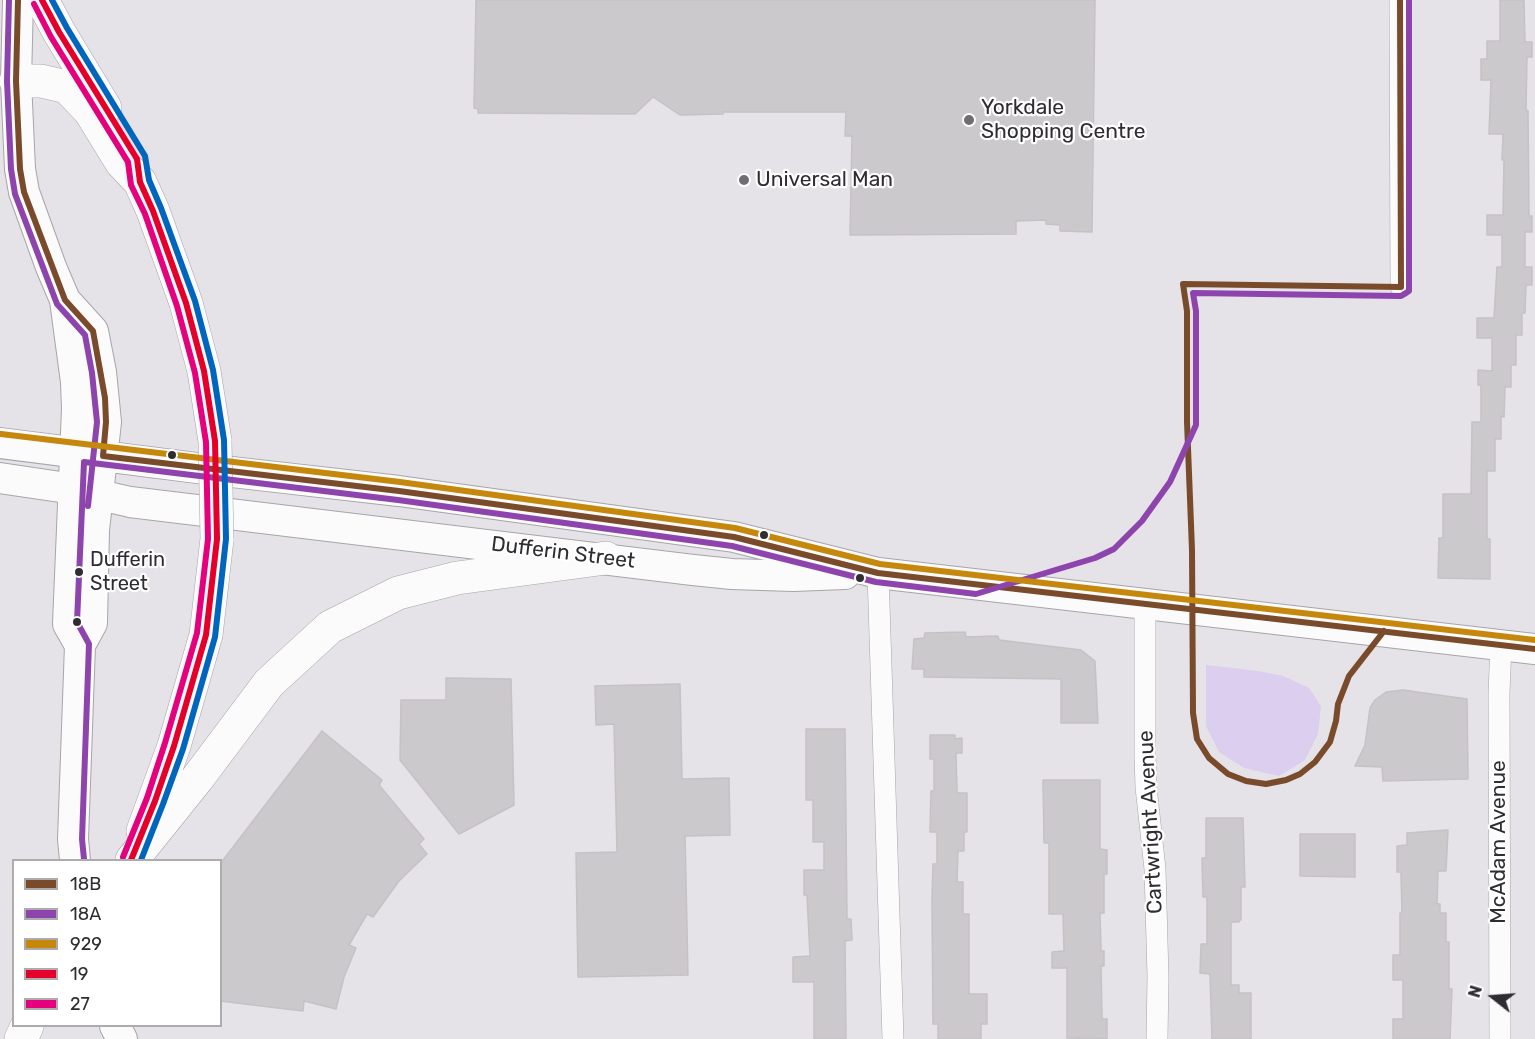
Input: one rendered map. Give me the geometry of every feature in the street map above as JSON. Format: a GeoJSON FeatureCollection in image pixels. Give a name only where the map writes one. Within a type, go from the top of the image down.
{"type":"FeatureCollection","features":[{"type":"Feature","properties":{"kind":"highway"},"geometry":{"type":"LineString","coordinates":[[42,0],[136,159],[140,182],[160,229],[186,303],[204,371],[215,441],[217,539],[206,635],[174,746],[133,859]]}},
{"type":"Feature","properties":{"kind":"highway"},"geometry":{"type":"LineString","coordinates":[[16,81],[41,81],[67,87],[90,111],[122,163],[140,182]]}},
{"type":"Feature","properties":{"kind":"highway"},"geometry":{"type":"LineString","coordinates":[[134,859],[269,683],[330,627],[398,593],[447,580],[606,558]]}},
{"type":"Feature","properties":{"kind":"main road"},"geometry":{"type":"LineString","coordinates":[[18,0],[16,81],[20,169],[24,192],[65,300],[93,331],[105,398],[106,422],[89,454],[86,492],[94,530],[92,623],[80,645],[73,838],[75,859]]}},
{"type":"Feature","properties":{"kind":"main road","name":"Dufferin Street"},"geometry":{"type":"LineString","coordinates":[[0,443],[399,491],[734,537],[878,573],[1535,649]]}},
{"type":"Feature","properties":{"kind":"main road","name":"Dufferin Street"},"geometry":{"type":"LineString","coordinates":[[0,478],[86,492],[130,502],[189,510],[732,574],[793,576],[878,573]]}},
{"type":"Feature","properties":{"kind":"street"},"geometry":{"type":"LineString","coordinates":[[1400,0],[1401,286]]}},
{"type":"Feature","properties":{"kind":"street"},"geometry":{"type":"LineString","coordinates":[[878,573],[893,1039]]}},
{"type":"Feature","properties":{"kind":"street","name":"Cartwright Avenue"},"geometry":{"type":"LineString","coordinates":[[1157,1039],[1155,869],[1146,787],[1145,745],[1158,606]]}},
{"type":"Feature","properties":{"kind":"street","name":"McAdam Avenue"},"geometry":{"type":"LineString","coordinates":[[1500,1039],[1499,693],[1501,645]]}},
{"type":"Feature","properties":{"kind":"shaded area"},"geometry":{"type":"Polygon","coordinates":[[[1206,665],[1283,676],[1309,688],[1321,706],[1318,734],[1305,760],[1279,776],[1244,768],[1219,752],[1206,726],[1206,665]]]}},
{"type":"Feature","properties":{"kind":"building","name":"Yorkdale Shopping Centre"},"geometry":{"type":"Polygon","coordinates":[[[476,0],[1095,0],[1092,232],[1060,231],[1060,225],[1046,224],[1046,220],[1016,221],[1016,234],[850,235],[852,136],[845,136],[846,112],[723,112],[723,114],[680,115],[653,97],[635,114],[478,113],[478,109],[474,108],[476,0]]]}},
{"type":"Feature","properties":{"kind":"building"},"geometry":{"type":"Polygon","coordinates":[[[1500,0],[1524,0],[1525,42],[1532,42],[1532,57],[1527,57],[1526,110],[1528,111],[1529,216],[1532,216],[1532,232],[1525,232],[1525,267],[1532,267],[1532,285],[1526,285],[1522,335],[1516,335],[1516,365],[1511,365],[1511,387],[1505,387],[1501,439],[1495,439],[1495,471],[1487,471],[1487,539],[1490,539],[1490,579],[1438,578],[1439,538],[1443,538],[1443,494],[1471,494],[1472,422],[1481,422],[1481,385],[1478,385],[1478,370],[1492,371],[1492,338],[1477,338],[1477,318],[1494,318],[1497,267],[1502,267],[1502,235],[1487,235],[1487,215],[1503,215],[1504,160],[1502,160],[1503,134],[1489,134],[1491,80],[1481,80],[1481,59],[1487,59],[1487,41],[1500,41],[1500,0]]]}},
{"type":"Feature","properties":{"kind":"building"},"geometry":{"type":"Polygon","coordinates":[[[965,632],[966,637],[998,636],[999,640],[1081,650],[1095,661],[1098,723],[1061,723],[1061,679],[924,677],[924,669],[912,669],[914,639],[924,638],[925,633],[965,632]]]}},
{"type":"Feature","properties":{"kind":"building"},"geometry":{"type":"Polygon","coordinates":[[[446,678],[511,679],[514,805],[459,834],[400,760],[401,700],[446,700],[446,678]]]}},
{"type":"Feature","properties":{"kind":"building"},"geometry":{"type":"Polygon","coordinates":[[[680,684],[682,779],[729,778],[730,835],[685,836],[688,975],[578,977],[576,853],[617,852],[614,724],[596,725],[595,686],[680,684]]]}},
{"type":"Feature","properties":{"kind":"building"},"geometry":{"type":"Polygon","coordinates":[[[1403,690],[1467,699],[1468,779],[1383,781],[1382,767],[1355,766],[1365,745],[1370,708],[1375,700],[1386,692],[1403,690]]]}},
{"type":"Feature","properties":{"kind":"building"},"geometry":{"type":"Polygon","coordinates":[[[806,729],[845,729],[847,919],[851,919],[852,940],[845,941],[846,1039],[814,1039],[814,982],[793,982],[793,957],[810,956],[804,870],[824,870],[824,842],[813,842],[813,800],[806,800],[806,729]]]}},
{"type":"Feature","properties":{"kind":"building"},"geometry":{"type":"Polygon","coordinates":[[[322,731],[382,780],[379,785],[424,839],[419,844],[427,854],[399,881],[373,917],[367,914],[349,945],[356,948],[344,977],[336,1009],[304,1001],[303,1011],[222,1001],[222,861],[322,731]]]}},
{"type":"Feature","properties":{"kind":"building"},"geometry":{"type":"Polygon","coordinates":[[[930,735],[955,735],[955,739],[962,738],[962,753],[956,753],[957,793],[967,793],[967,832],[964,832],[964,851],[958,851],[957,882],[963,882],[963,914],[969,914],[969,994],[987,994],[987,1024],[981,1024],[981,1039],[938,1039],[938,1024],[933,1024],[932,899],[933,864],[937,864],[937,832],[930,832],[934,759],[930,759],[930,735]]]}},
{"type":"Feature","properties":{"kind":"building"},"geometry":{"type":"Polygon","coordinates":[[[1043,780],[1100,780],[1100,849],[1107,850],[1107,874],[1104,874],[1104,913],[1100,913],[1101,951],[1104,951],[1104,966],[1101,966],[1102,1019],[1107,1019],[1107,1039],[1067,1038],[1067,968],[1052,968],[1052,952],[1064,951],[1063,914],[1049,914],[1049,843],[1044,843],[1043,780]]]}},
{"type":"Feature","properties":{"kind":"building"},"geometry":{"type":"Polygon","coordinates":[[[1206,818],[1243,818],[1245,887],[1241,887],[1241,920],[1231,924],[1231,985],[1239,985],[1239,993],[1251,993],[1251,1039],[1212,1039],[1210,974],[1200,973],[1201,944],[1207,944],[1207,897],[1203,897],[1202,858],[1206,858],[1206,818]]]}},
{"type":"Feature","properties":{"kind":"building"},"geometry":{"type":"Polygon","coordinates":[[[1448,830],[1446,871],[1438,871],[1437,904],[1440,904],[1440,913],[1446,913],[1446,942],[1449,942],[1449,989],[1452,989],[1450,1039],[1393,1039],[1393,1019],[1403,1019],[1403,980],[1393,980],[1393,955],[1400,955],[1400,913],[1402,913],[1401,872],[1397,872],[1397,846],[1407,845],[1407,833],[1448,830]]]}},
{"type":"Feature","properties":{"kind":"building"},"geometry":{"type":"Polygon","coordinates":[[[1300,834],[1355,834],[1355,877],[1300,876],[1300,834]]]}},
{"type":"Feature","properties":{"kind":"transit line","name":"18A"},"geometry":{"type":"LineString","coordinates":[[9,0],[7,81],[11,169],[15,194],[57,304],[85,335],[92,373],[97,422],[88,506]]}},
{"type":"Feature","properties":{"kind":"transit line","name":"18B"},"geometry":{"type":"LineString","coordinates":[[18,0],[16,81],[20,169],[24,192],[65,300],[93,331],[105,398],[106,422],[103,456],[399,491],[734,537],[878,573],[1535,649]]}},
{"type":"Feature","properties":{"kind":"transit line","name":"19"},"geometry":{"type":"LineString","coordinates":[[42,0],[59,32],[137,159],[140,182],[153,211],[186,303],[204,371],[215,441],[217,539],[206,635],[174,746],[131,859]]}},
{"type":"Feature","properties":{"kind":"transit line"},"geometry":{"type":"LineString","coordinates":[[52,0],[145,156],[149,180],[195,301],[213,370],[224,440],[226,539],[215,637],[183,749],[141,859]]}},
{"type":"Feature","properties":{"kind":"transit line","name":"18B"},"geometry":{"type":"LineString","coordinates":[[1384,631],[1349,676],[1338,704],[1330,742],[1315,762],[1300,774],[1286,780],[1266,784],[1246,781],[1228,774],[1209,758],[1197,739],[1193,713],[1187,311],[1183,284],[1401,287],[1400,0]]}},
{"type":"Feature","properties":{"kind":"transit line","name":"18A"},"geometry":{"type":"LineString","coordinates":[[84,859],[82,839],[89,644],[77,622],[84,462],[398,500],[732,546],[876,582],[976,594],[1095,558],[1114,549],[1142,521],[1170,482],[1196,425],[1196,311],[1193,293],[1401,296],[1409,291],[1409,0]]}},
{"type":"Feature","properties":{"kind":"transit line","name":"27"},"geometry":{"type":"LineString","coordinates":[[34,4],[51,37],[128,162],[131,185],[145,214],[177,306],[195,373],[206,442],[208,539],[197,633],[147,798],[123,857]]}},
{"type":"Feature","properties":{"kind":"transit line","name":"929"},"geometry":{"type":"LineString","coordinates":[[1,434],[400,482],[735,528],[880,564],[1535,640]]}},
{"type":"Feature","properties":{"kind":"place","name":"Yorkdale Shopping Centre"},"geometry":{"type":"Point","coordinates":[969,120]}},
{"type":"Feature","properties":{"kind":"place","name":"Universal Man"},"geometry":{"type":"Point","coordinates":[744,180]}},
{"type":"Feature","properties":{"kind":"place","name":"Dufferin Street"},"geometry":{"type":"Point","coordinates":[79,572]}}]}
